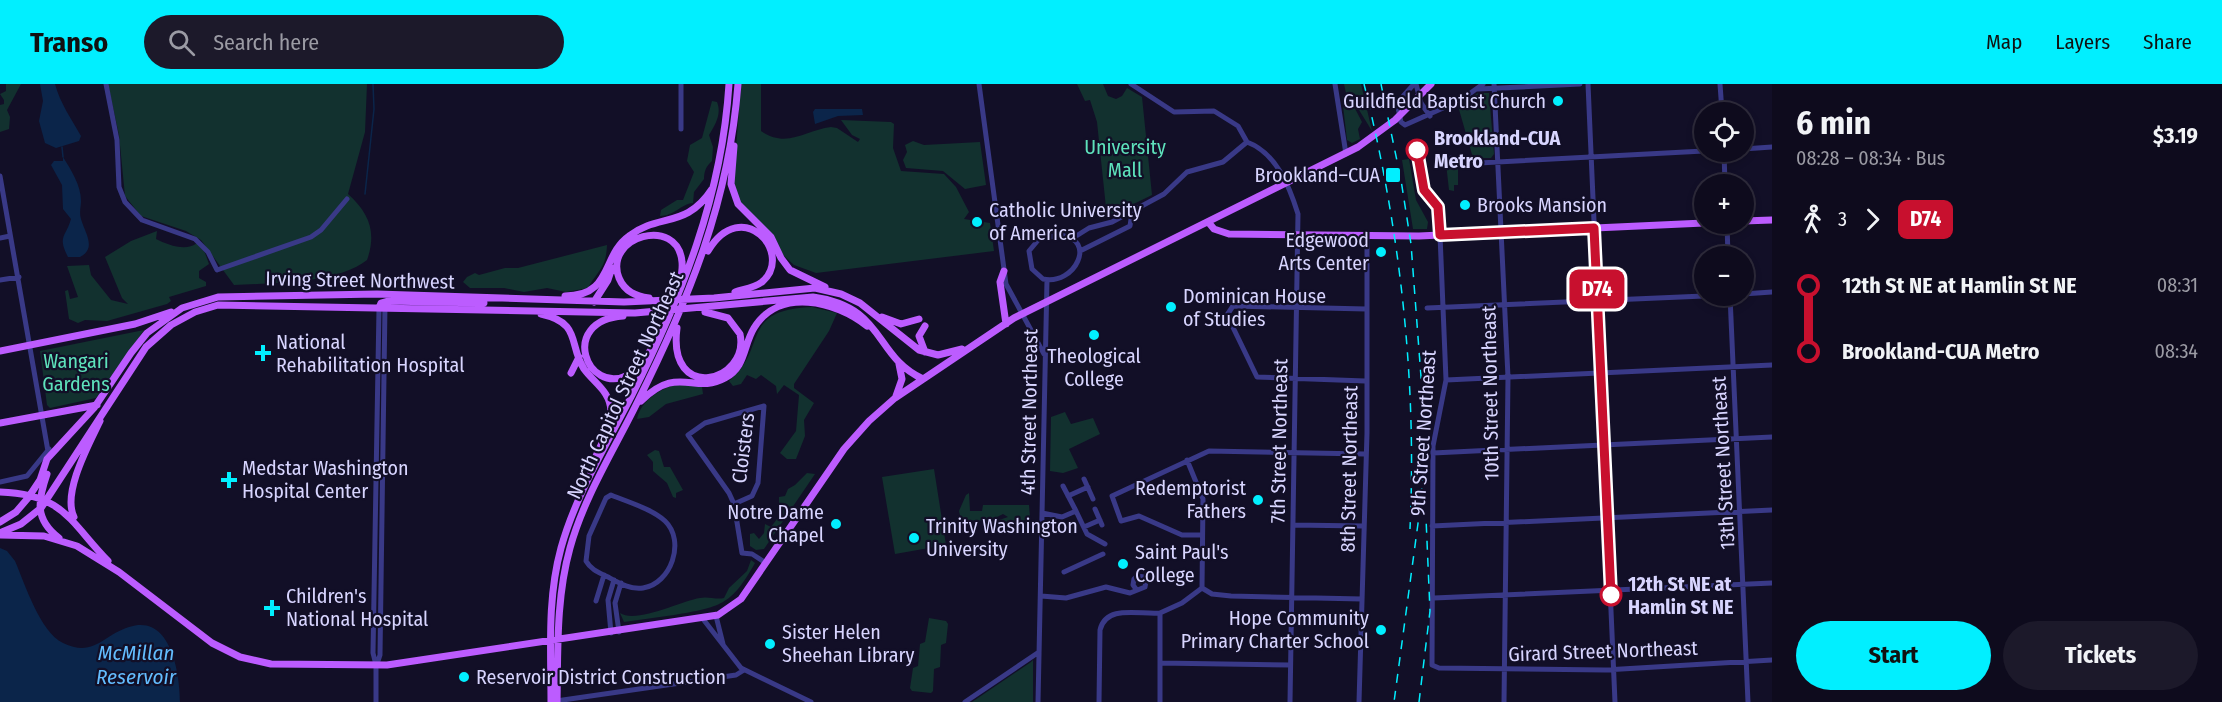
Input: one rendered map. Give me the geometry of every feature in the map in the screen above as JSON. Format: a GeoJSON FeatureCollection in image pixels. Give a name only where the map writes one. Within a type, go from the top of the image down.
{"type":"FeatureCollection","features":[{"type":"Feature","properties":{"kind":"main road"},"geometry":{"type":"LineString","coordinates":[[554,640],[552,595],[559,555],[586,486],[661,337],[668,322],[673,301],[680,289],[715,184],[729,84]]}},
{"type":"Feature","properties":{"kind":"main road","name":"North Capitol Street Northeast"},"geometry":{"type":"LineString","coordinates":[[554,701],[554,640],[562,587],[575,532],[678,321],[691,288],[722,191],[733,130],[738,84]]}},
{"type":"Feature","properties":{"kind":"main road"},"geometry":{"type":"LineString","coordinates":[[0,534],[32,534],[62,540],[89,552],[204,638],[240,657],[282,665],[376,665],[716,616],[739,601],[844,449],[864,425],[895,398],[1021,315],[1346,154],[1395,120],[1431,84]]}},
{"type":"Feature","properties":{"kind":"main road"},"geometry":{"type":"LineString","coordinates":[[733,130],[731,184],[738,204],[771,237],[781,258],[790,270],[898,323],[910,323],[919,319]]}},
{"type":"Feature","properties":{"kind":"main road"},"geometry":{"type":"LineString","coordinates":[[506,298],[521,295],[569,296],[585,292],[602,280],[618,248],[636,232],[693,211],[715,184]]}},
{"type":"Feature","properties":{"kind":"main road"},"geometry":{"type":"LineString","coordinates":[[1754,221],[1772,220]]}},
{"type":"Feature","properties":{"kind":"main road"},"geometry":{"type":"LineString","coordinates":[[1209,223],[1214,229],[1229,234],[1385,237],[1694,223]]}},
{"type":"Feature","properties":{"kind":"main road"},"geometry":{"type":"LineString","coordinates":[[700,263],[717,236],[733,227],[745,227],[756,231],[770,249],[771,267],[763,281],[750,288],[714,298]]}},
{"type":"Feature","properties":{"kind":"main road"},"geometry":{"type":"LineString","coordinates":[[680,289],[682,262],[680,253],[672,242],[663,236],[651,234],[639,237],[626,247],[618,265],[624,286],[639,296],[673,301],[804,288],[841,294]]}},
{"type":"Feature","properties":{"kind":"main road"},"geometry":{"type":"LineString","coordinates":[[383,303],[576,305],[591,301],[610,277],[618,248]]}},
{"type":"Feature","properties":{"kind":"main road"},"geometry":{"type":"LineString","coordinates":[[1004,271],[1000,282],[1006,324]]}},
{"type":"Feature","properties":{"kind":"main road","name":"Irving Street Northwest"},"geometry":{"type":"LineString","coordinates":[[97,405],[137,344],[156,326],[182,308],[229,295],[526,311],[660,312],[685,310]]}},
{"type":"Feature","properties":{"kind":"main road","name":"Irving Street Northwest"},"geometry":{"type":"LineString","coordinates":[[0,423],[97,405],[112,397],[152,340],[171,325],[203,309],[234,304],[383,303],[506,298],[673,301]]}},
{"type":"Feature","properties":{"kind":"main road"},"geometry":{"type":"LineString","coordinates":[[685,310],[790,298],[818,298],[856,311],[883,338],[899,364],[902,379],[895,398]]}},
{"type":"Feature","properties":{"kind":"main road"},"geometry":{"type":"LineString","coordinates":[[637,405],[652,391],[667,383],[682,380],[712,383],[729,376],[741,363],[750,336],[758,322],[771,311],[786,304],[808,302],[836,307],[860,320],[883,338]]}},
{"type":"Feature","properties":{"kind":"main road"},"geometry":{"type":"LineString","coordinates":[[0,351],[135,324],[182,308]]}},
{"type":"Feature","properties":{"kind":"main road"},"geometry":{"type":"LineString","coordinates":[[678,321],[675,352],[678,361],[686,371],[698,376],[712,377],[725,371],[735,362],[741,340],[731,320],[719,313],[685,310]]}},
{"type":"Feature","properties":{"kind":"main road"},"geometry":{"type":"LineString","coordinates":[[870,310],[910,345],[925,352],[944,354],[970,347]]}},
{"type":"Feature","properties":{"kind":"main road"},"geometry":{"type":"LineString","coordinates":[[526,311],[549,316],[563,324],[574,338],[579,357],[588,373],[604,390],[611,415],[608,430],[586,486]]}},
{"type":"Feature","properties":{"kind":"main road"},"geometry":{"type":"LineString","coordinates":[[660,312],[601,321],[587,334],[585,353],[590,366],[599,374],[620,378],[636,370],[661,337]]}},
{"type":"Feature","properties":{"kind":"main road"},"geometry":{"type":"LineString","coordinates":[[925,326],[919,336],[925,352]]}},
{"type":"Feature","properties":{"kind":"main road"},"geometry":{"type":"LineString","coordinates":[[579,357],[571,373],[588,373]]}},
{"type":"Feature","properties":{"kind":"main road"},"geometry":{"type":"LineString","coordinates":[[899,364],[923,379]]}},
{"type":"Feature","properties":{"kind":"main road"},"geometry":{"type":"LineString","coordinates":[[0,534],[21,525],[39,510],[112,397]]}},
{"type":"Feature","properties":{"kind":"main road"},"geometry":{"type":"LineString","coordinates":[[0,522],[16,512],[28,498],[49,453],[97,405]]}},
{"type":"Feature","properties":{"kind":"main road"},"geometry":{"type":"LineString","coordinates":[[103,411],[70,495],[71,511],[78,524],[118,572]]}},
{"type":"Feature","properties":{"kind":"main road"},"geometry":{"type":"LineString","coordinates":[[49,453],[39,496],[39,510],[46,526],[62,540]]}},
{"type":"Feature","properties":{"kind":"main road"},"geometry":{"type":"LineString","coordinates":[[0,492],[21,493],[52,504],[78,524]]}},
{"type":"Feature","properties":{"kind":"street"},"geometry":{"type":"LineString","coordinates":[[106,84],[117,140],[119,188],[125,202],[135,215],[154,226],[181,231],[195,238],[208,252],[217,270],[311,237],[321,230],[347,199]]}},
{"type":"Feature","properties":{"kind":"street"},"geometry":{"type":"LineString","coordinates":[[681,84],[681,129]]}},
{"type":"Feature","properties":{"kind":"street"},"geometry":{"type":"LineString","coordinates":[[979,84],[1007,287],[1044,354]]}},
{"type":"Feature","properties":{"kind":"street","name":"7th Street Northeast"},"geometry":{"type":"LineString","coordinates":[[1131,84],[1174,112],[1214,111],[1238,126],[1246,142],[1269,154],[1298,214],[1290,702]]}},
{"type":"Feature","properties":{"kind":"street"},"geometry":{"type":"LineString","coordinates":[[1335,84],[1346,154]]}},
{"type":"Feature","properties":{"kind":"street"},"geometry":{"type":"LineString","coordinates":[[1430,116],[1421,103],[1415,84],[1398,101],[1401,122],[1408,125],[1430,116],[1480,87],[1580,84]]}},
{"type":"Feature","properties":{"kind":"street"},"geometry":{"type":"LineString","coordinates":[[1587,84],[1616,702]]}},
{"type":"Feature","properties":{"kind":"street"},"geometry":{"type":"LineString","coordinates":[[1720,84],[1721,102]]}},
{"type":"Feature","properties":{"kind":"street","name":"10th Street Northeast"},"geometry":{"type":"LineString","coordinates":[[1494,86],[1508,377],[1504,702]]}},
{"type":"Feature","properties":{"kind":"street"},"geometry":{"type":"LineString","coordinates":[[1132,212],[1130,226],[1080,251],[1073,270],[1047,280],[1032,269],[1029,256],[1032,245],[1043,237],[1060,235],[1073,238],[1089,228],[1112,222],[1172,189],[1186,172],[1223,162],[1246,142]]}},
{"type":"Feature","properties":{"kind":"street"},"geometry":{"type":"LineString","coordinates":[[1754,148],[1772,147]]}},
{"type":"Feature","properties":{"kind":"street"},"geometry":{"type":"LineString","coordinates":[[1451,158],[1455,164],[1460,164],[1498,160],[1694,151]]}},
{"type":"Feature","properties":{"kind":"street"},"geometry":{"type":"LineString","coordinates":[[0,176],[49,453],[26,477],[0,483]]}},
{"type":"Feature","properties":{"kind":"street","name":"9th Street Northeast"},"geometry":{"type":"LineString","coordinates":[[1436,667],[1430,661],[1434,598],[1433,453],[1446,380],[1440,235]]}},
{"type":"Feature","properties":{"kind":"street"},"geometry":{"type":"LineString","coordinates":[[0,238],[10,236]]}},
{"type":"Feature","properties":{"kind":"street","name":"8th Street Northeast"},"geometry":{"type":"LineString","coordinates":[[1359,702],[1367,236]]}},
{"type":"Feature","properties":{"kind":"street"},"geometry":{"type":"LineString","coordinates":[[1073,238],[1080,251]]}},
{"type":"Feature","properties":{"kind":"street"},"geometry":{"type":"LineString","coordinates":[[0,280],[19,277]]}},
{"type":"Feature","properties":{"kind":"street","name":"4th Street Northeast"},"geometry":{"type":"LineString","coordinates":[[1038,702],[1047,280]]}},
{"type":"Feature","properties":{"kind":"street"},"geometry":{"type":"LineString","coordinates":[[1754,293],[1772,292]]}},
{"type":"Feature","properties":{"kind":"street"},"geometry":{"type":"LineString","coordinates":[[1427,308],[1694,296]]}},
{"type":"Feature","properties":{"kind":"street"},"geometry":{"type":"LineString","coordinates":[[376,702],[376,665],[373,653],[374,499],[383,303]]}},
{"type":"Feature","properties":{"kind":"street"},"geometry":{"type":"LineString","coordinates":[[1365,381],[1257,377],[1227,315],[1233,306],[1366,309]]}},
{"type":"Feature","properties":{"kind":"street","name":"13th Street Northeast"},"geometry":{"type":"LineString","coordinates":[[1730,306],[1748,702]]}},
{"type":"Feature","properties":{"kind":"street"},"geometry":{"type":"LineString","coordinates":[[1446,380],[1772,365]]}},
{"type":"Feature","properties":{"kind":"street","name":"Cloisters"},"geometry":{"type":"LineString","coordinates":[[734,504],[752,496],[758,483],[764,406],[705,423],[688,435],[729,493],[734,504],[742,554],[752,554],[766,563]]}},
{"type":"Feature","properties":{"kind":"street"},"geometry":{"type":"LineString","coordinates":[[1433,453],[1772,437]]}},
{"type":"Feature","properties":{"kind":"street"},"geometry":{"type":"LineString","coordinates":[[1202,535],[1182,535],[1139,516],[1122,521],[1111,500],[1114,494],[1209,451],[1365,454]]}},
{"type":"Feature","properties":{"kind":"street"},"geometry":{"type":"LineString","coordinates":[[1188,460],[1203,499],[1202,588]]}},
{"type":"Feature","properties":{"kind":"street"},"geometry":{"type":"LineString","coordinates":[[1084,479],[1093,499]]}},
{"type":"Feature","properties":{"kind":"street"},"geometry":{"type":"LineString","coordinates":[[1063,486],[1092,539],[1105,544]]}},
{"type":"Feature","properties":{"kind":"street"},"geometry":{"type":"LineString","coordinates":[[1068,496],[1088,487]]}},
{"type":"Feature","properties":{"kind":"street"},"geometry":{"type":"LineString","coordinates":[[611,495],[665,521],[675,544],[675,554],[668,570],[655,584],[639,588],[604,575],[589,566],[585,553],[594,523],[606,498],[611,495]]}},
{"type":"Feature","properties":{"kind":"street"},"geometry":{"type":"LineString","coordinates":[[1084,527],[1101,523],[1095,509]]}},
{"type":"Feature","properties":{"kind":"street"},"geometry":{"type":"LineString","coordinates":[[1432,526],[1772,510]]}},
{"type":"Feature","properties":{"kind":"street"},"geometry":{"type":"LineString","coordinates":[[1042,513],[1062,517],[1076,511]]}},
{"type":"Feature","properties":{"kind":"street"},"geometry":{"type":"LineString","coordinates":[[1293,525],[1363,526]]}},
{"type":"Feature","properties":{"kind":"street"},"geometry":{"type":"LineString","coordinates":[[1064,572],[1103,554]]}},
{"type":"Feature","properties":{"kind":"street"},"geometry":{"type":"LineString","coordinates":[[596,601],[604,575]]}},
{"type":"Feature","properties":{"kind":"street"},"geometry":{"type":"LineString","coordinates":[[614,580],[608,606],[615,632]]}},
{"type":"Feature","properties":{"kind":"street"},"geometry":{"type":"LineString","coordinates":[[615,632],[615,606],[621,583]]}},
{"type":"Feature","properties":{"kind":"street"},"geometry":{"type":"LineString","coordinates":[[1434,598],[1772,583]]}},
{"type":"Feature","properties":{"kind":"street"},"geometry":{"type":"LineString","coordinates":[[1041,596],[1066,598],[1106,587],[1130,593],[1136,589]]}},
{"type":"Feature","properties":{"kind":"street"},"geometry":{"type":"LineString","coordinates":[[1202,588],[1212,594],[1231,596],[1362,599]]}},
{"type":"Feature","properties":{"kind":"street"},"geometry":{"type":"LineString","coordinates":[[1099,702],[1100,630],[1106,618],[1119,613],[1160,613],[1182,603],[1202,588]]}},
{"type":"Feature","properties":{"kind":"street"},"geometry":{"type":"LineString","coordinates":[[608,606],[615,606]]}},
{"type":"Feature","properties":{"kind":"street"},"geometry":{"type":"LineString","coordinates":[[1160,613],[1160,702]]}},
{"type":"Feature","properties":{"kind":"street"},"geometry":{"type":"LineString","coordinates":[[716,616],[725,648]]}},
{"type":"Feature","properties":{"kind":"street"},"geometry":{"type":"LineString","coordinates":[[703,619],[744,670],[811,702]]}},
{"type":"Feature","properties":{"kind":"street"},"geometry":{"type":"LineString","coordinates":[[965,702],[1039,652]]}},
{"type":"Feature","properties":{"kind":"street","name":"Girard Street Northeast"},"geometry":{"type":"LineString","coordinates":[[1436,667],[1614,669],[1772,660]]}},
{"type":"Feature","properties":{"kind":"street"},"geometry":{"type":"LineString","coordinates":[[1160,663],[1290,665]]}},
{"type":"Feature","properties":{"kind":"street"},"geometry":{"type":"LineString","coordinates":[[554,701],[736,675],[744,670]]}},
{"type":"Feature","properties":{"kind":"green space"},"geometry":{"type":"Polygon","coordinates":[[[6,84],[21,84],[7,110],[10,117],[9,129],[0,132],[0,105],[4,104],[4,100],[0,94],[6,91],[6,84]]]}},
{"type":"Feature","properties":{"kind":"green space"},"geometry":{"type":"Polygon","coordinates":[[[108,84],[367,84],[365,132],[348,194],[361,208],[369,224],[371,241],[367,260],[339,274],[322,278],[285,283],[234,285],[201,240],[186,231],[141,216],[125,196],[119,135],[108,84]]]}},
{"type":"Feature","properties":{"kind":"green space"},"geometry":{"type":"Polygon","coordinates":[[[741,84],[761,84],[761,131],[770,136],[796,137],[831,127],[837,128],[858,142],[860,139],[852,135],[841,120],[891,122],[894,124],[893,148],[901,171],[944,174],[956,187],[969,212],[964,219],[990,223],[994,251],[816,273],[794,265],[741,205],[733,187],[741,84]]]}},
{"type":"Feature","properties":{"kind":"green space","name":"University Mall"},"geometry":{"type":"Polygon","coordinates":[[[1077,84],[1103,84],[1108,96],[1116,99],[1122,96],[1127,88],[1142,97],[1152,195],[1107,217],[1097,122],[1090,100],[1085,101],[1077,84]]]}},
{"type":"Feature","properties":{"kind":"green space"},"geometry":{"type":"Polygon","coordinates":[[[1344,84],[1361,84],[1372,131],[1351,97],[1346,93],[1344,84]]]}},
{"type":"Feature","properties":{"kind":"green space"},"geometry":{"type":"Polygon","coordinates":[[[1478,93],[1489,93],[1494,154],[1491,158],[1473,158],[1458,106],[1478,93]]]}},
{"type":"Feature","properties":{"kind":"green space"},"geometry":{"type":"Polygon","coordinates":[[[1345,95],[1349,97],[1362,122],[1358,129],[1360,139],[1352,143],[1347,140],[1342,97],[1345,95]]]}},
{"type":"Feature","properties":{"kind":"green space"},"geometry":{"type":"Polygon","coordinates":[[[712,101],[717,102],[719,111],[709,135],[713,147],[712,161],[706,169],[704,179],[694,192],[693,203],[660,216],[661,210],[677,200],[683,200],[694,172],[687,161],[690,145],[702,138],[712,101]]]}},
{"type":"Feature","properties":{"kind":"green space"},"geometry":{"type":"Polygon","coordinates":[[[913,141],[924,145],[980,142],[986,185],[965,189],[943,171],[906,168],[903,160],[907,152],[905,145],[913,141]]]}},
{"type":"Feature","properties":{"kind":"green space"},"geometry":{"type":"Polygon","coordinates":[[[1445,154],[1451,164],[1458,166],[1458,185],[1454,185],[1454,191],[1449,190],[1445,154]]]}},
{"type":"Feature","properties":{"kind":"green space"},"geometry":{"type":"Polygon","coordinates":[[[1409,159],[1416,200],[1428,222],[1427,229],[1413,229],[1402,160],[1409,159]]]}},
{"type":"Feature","properties":{"kind":"green space"},"geometry":{"type":"Polygon","coordinates":[[[157,231],[156,239],[171,245],[188,247],[197,243],[205,253],[209,264],[199,271],[199,278],[206,282],[206,286],[169,297],[171,301],[167,304],[107,321],[85,320],[78,323],[69,319],[65,291],[68,290],[70,299],[78,297],[67,266],[89,265],[91,275],[111,300],[128,304],[122,298],[105,257],[131,241],[157,231]]]}},
{"type":"Feature","properties":{"kind":"green space"},"geometry":{"type":"Polygon","coordinates":[[[607,245],[603,264],[588,288],[566,292],[547,288],[524,292],[504,288],[470,288],[463,282],[475,273],[479,275],[505,268],[518,268],[607,245]]]}},
{"type":"Feature","properties":{"kind":"green space"},"geometry":{"type":"Polygon","coordinates":[[[812,307],[837,313],[829,331],[794,384],[794,388],[814,403],[804,420],[805,436],[796,459],[787,459],[780,453],[796,431],[799,395],[784,385],[777,394],[776,386],[761,375],[756,379],[747,375],[741,384],[733,386],[729,381],[741,368],[764,323],[773,315],[812,307]]]}},
{"type":"Feature","properties":{"kind":"green space","name":"Wangari Gardens"},"geometry":{"type":"Polygon","coordinates":[[[144,330],[96,398],[50,408],[47,405],[40,351],[144,330]]]}},
{"type":"Feature","properties":{"kind":"green space"},"geometry":{"type":"Polygon","coordinates":[[[679,384],[702,387],[703,394],[666,404],[649,417],[637,419],[643,406],[653,396],[665,388],[679,384]]]}},
{"type":"Feature","properties":{"kind":"green space"},"geometry":{"type":"Polygon","coordinates":[[[1065,412],[1071,424],[1093,418],[1100,434],[1069,449],[1078,468],[1063,473],[1050,471],[1051,417],[1065,412]]]}},
{"type":"Feature","properties":{"kind":"green space"},"geometry":{"type":"Polygon","coordinates":[[[655,450],[659,451],[664,467],[670,467],[683,490],[676,493],[676,498],[673,497],[667,483],[653,471],[653,462],[647,455],[655,450]]]}},
{"type":"Feature","properties":{"kind":"green space"},"geometry":{"type":"Polygon","coordinates":[[[934,469],[946,545],[895,554],[882,477],[934,469]]]}},
{"type":"Feature","properties":{"kind":"green space"},"geometry":{"type":"Polygon","coordinates":[[[807,473],[815,474],[764,549],[756,550],[750,546],[750,534],[754,533],[759,539],[764,533],[765,524],[771,527],[783,511],[779,506],[779,497],[785,496],[788,489],[807,473]]]}},
{"type":"Feature","properties":{"kind":"green space"},"geometry":{"type":"Polygon","coordinates":[[[969,493],[970,511],[982,511],[983,505],[1029,505],[1030,518],[1012,525],[999,520],[1008,517],[1003,514],[989,521],[961,520],[959,511],[969,493]]]}},
{"type":"Feature","properties":{"kind":"green space"},"geometry":{"type":"Polygon","coordinates":[[[751,560],[755,563],[747,577],[739,588],[723,602],[703,610],[624,622],[620,613],[637,616],[700,598],[724,598],[729,588],[747,571],[751,560]]]}},
{"type":"Feature","properties":{"kind":"green space"},"geometry":{"type":"Polygon","coordinates":[[[929,618],[946,621],[948,624],[946,643],[941,645],[940,667],[934,669],[931,693],[912,691],[910,688],[913,668],[918,666],[920,644],[925,642],[929,618]]]}},
{"type":"Feature","properties":{"kind":"green space"},"geometry":{"type":"Polygon","coordinates":[[[1033,660],[1033,702],[972,702],[1031,662],[1033,660]]]}},
{"type":"Feature","properties":{"kind":"water"},"geometry":{"type":"Polygon","coordinates":[[[40,84],[55,84],[63,105],[81,136],[79,141],[56,148],[45,143],[39,121],[43,101],[40,84]]]}},
{"type":"Feature","properties":{"kind":"water"},"geometry":{"type":"Polygon","coordinates":[[[815,109],[862,109],[863,115],[838,116],[815,124],[813,112],[815,109]]]}},
{"type":"Feature","properties":{"kind":"water"},"geometry":{"type":"Polygon","coordinates":[[[63,157],[79,189],[80,217],[89,245],[80,257],[68,257],[63,245],[71,219],[63,209],[62,185],[51,165],[54,161],[63,161],[63,157]]]}},
{"type":"Feature","properties":{"kind":"water","name":"McMillan Reservoir"},"geometry":{"type":"Polygon","coordinates":[[[0,548],[7,551],[15,561],[47,629],[63,643],[74,647],[91,647],[129,627],[143,625],[155,629],[164,637],[175,662],[180,702],[0,702],[0,548]]]}},
{"type":"Feature","properties":{"kind":"waterway"},"geometry":{"type":"LineString","coordinates":[[365,194],[374,109],[373,84]]}},
{"type":"Feature","properties":{"kind":"waterway"},"geometry":{"type":"LineString","coordinates":[[62,147],[63,157]]}},
{"type":"Feature","properties":{"kind":"railway"},"geometry":{"type":"LineString","coordinates":[[1364,84],[1387,193],[1403,305],[1411,417],[1410,529]]}},
{"type":"Feature","properties":{"kind":"railway"},"geometry":{"type":"LineString","coordinates":[[1381,84],[1401,180],[1411,244],[1425,430],[1421,501],[1394,702]]}},
{"type":"Feature","properties":{"kind":"railway"},"geometry":{"type":"LineString","coordinates":[[1419,702],[1430,611],[1426,518]]}},
{"type":"Feature","properties":{"kind":"bus line","name":"D74"},"geometry":{"type":"LineString","coordinates":[[1417,150],[1424,190],[1438,207],[1440,235],[1594,228],[1611,595]]}},
{"type":"Feature","properties":{"kind":"place","name":"Guildfield Baptist Church"},"geometry":{"type":"Point","coordinates":[1558,101]}},
{"type":"Feature","properties":{"kind":"place","name":"Brookland-CUA Metro"},"geometry":{"type":"Point","coordinates":[1417,150]}},
{"type":"Feature","properties":{"kind":"place","name":"Brookland–CUA"},"geometry":{"type":"Point","coordinates":[1393,175]}},
{"type":"Feature","properties":{"kind":"place","name":"Brooks Mansion"},"geometry":{"type":"Point","coordinates":[1465,205]}},
{"type":"Feature","properties":{"kind":"place","name":"Catholic University of America"},"geometry":{"type":"Point","coordinates":[977,222]}},
{"type":"Feature","properties":{"kind":"place","name":"Edgewood Arts Center"},"geometry":{"type":"Point","coordinates":[1381,252]}},
{"type":"Feature","properties":{"kind":"place","name":"Dominican House of Studies"},"geometry":{"type":"Point","coordinates":[1171,307]}},
{"type":"Feature","properties":{"kind":"place","name":"Theological College"},"geometry":{"type":"Point","coordinates":[1094,335]}},
{"type":"Feature","properties":{"kind":"place","name":"National Rehabilitation Hospital"},"geometry":{"type":"Point","coordinates":[263,353]}},
{"type":"Feature","properties":{"kind":"place","name":"Medstar Washington Hospital Center"},"geometry":{"type":"Point","coordinates":[229,480]}},
{"type":"Feature","properties":{"kind":"place","name":"Redemptorist Fathers"},"geometry":{"type":"Point","coordinates":[1258,500]}},
{"type":"Feature","properties":{"kind":"place","name":"Notre Dame Chapel"},"geometry":{"type":"Point","coordinates":[836,524]}},
{"type":"Feature","properties":{"kind":"place","name":"Trinity Washington University"},"geometry":{"type":"Point","coordinates":[914,538]}},
{"type":"Feature","properties":{"kind":"place","name":"Saint Paul's College"},"geometry":{"type":"Point","coordinates":[1123,564]}},
{"type":"Feature","properties":{"kind":"place","name":"12th St NE at Hamlin St NE"},"geometry":{"type":"Point","coordinates":[1611,595]}},
{"type":"Feature","properties":{"kind":"place","name":"Children's National Hospital"},"geometry":{"type":"Point","coordinates":[272,608]}},
{"type":"Feature","properties":{"kind":"place","name":"Hope Community Primary Charter School"},"geometry":{"type":"Point","coordinates":[1381,630]}},
{"type":"Feature","properties":{"kind":"place","name":"Sister Helen Sheehan Library"},"geometry":{"type":"Point","coordinates":[770,644]}},
{"type":"Feature","properties":{"kind":"place","name":"Reservoir District Construction"},"geometry":{"type":"Point","coordinates":[464,677]}}]}
